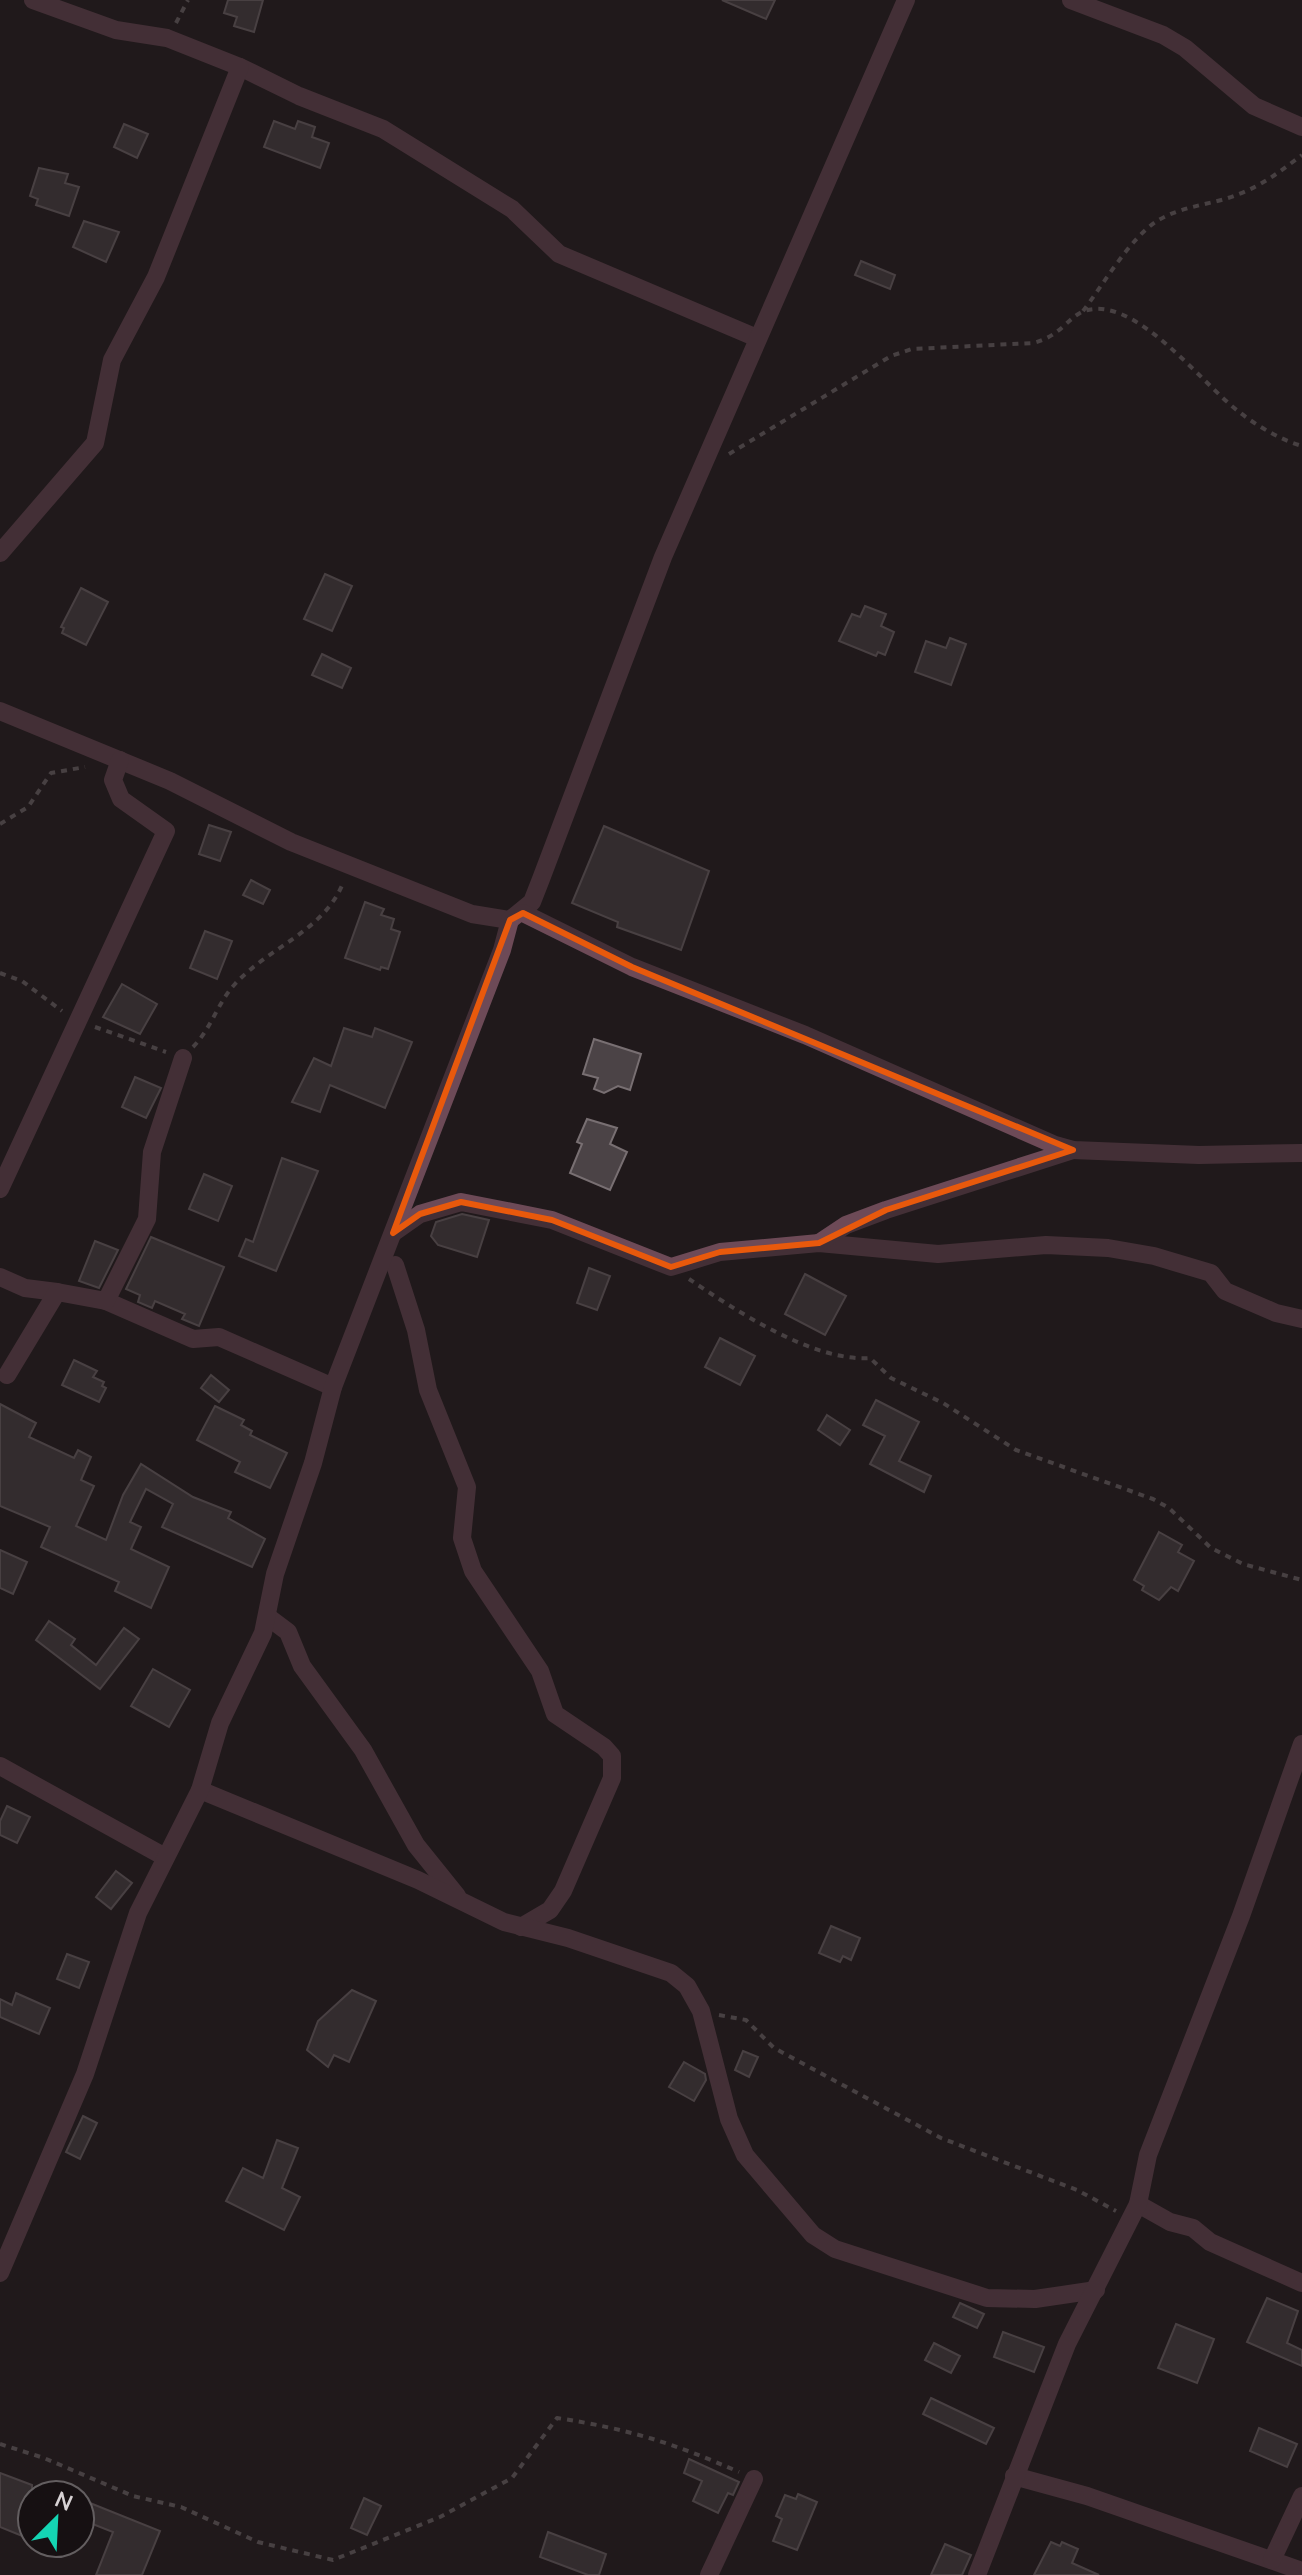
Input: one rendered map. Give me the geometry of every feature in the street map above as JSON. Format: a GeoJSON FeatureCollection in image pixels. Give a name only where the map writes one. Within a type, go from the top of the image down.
{"type":"FeatureCollection","features":[{"type":"Feature","properties":{"kind":"street"},"geometry":{"type":"LineString","coordinates":[[33,0],[116,30],[167,38],[383,129],[512,209],[559,254],[757,338]]}},
{"type":"Feature","properties":{"kind":"street"},"geometry":{"type":"LineString","coordinates":[[0,2273],[85,2074],[138,1913],[200,1790],[220,1723],[268,1617],[281,1553],[313,1463],[333,1387],[516,916],[541,879],[663,557],[906,0]]}},
{"type":"Feature","properties":{"kind":"street"},"geometry":{"type":"LineString","coordinates":[[1071,0],[1163,35],[1185,48],[1244,99],[1302,127]]}},
{"type":"Feature","properties":{"kind":"street"},"geometry":{"type":"LineString","coordinates":[[0,553],[95,443],[112,360],[156,277],[240,67]]}},
{"type":"Feature","properties":{"kind":"street"},"geometry":{"type":"LineString","coordinates":[[0,711],[170,781],[257,827],[350,866],[472,914],[516,916],[632,967],[805,1035],[1026,1133],[1073,1150],[1199,1155],[1302,1153]]}},
{"type":"Feature","properties":{"kind":"street"},"geometry":{"type":"LineString","coordinates":[[0,1189],[166,831],[121,799],[113,780],[120,760]]}},
{"type":"Feature","properties":{"kind":"street"},"geometry":{"type":"LineString","coordinates":[[106,1301],[147,1219],[152,1152],[183,1058]]}},
{"type":"Feature","properties":{"kind":"street"},"geometry":{"type":"LineString","coordinates":[[819,1243],[846,1225],[886,1210],[1073,1150]]}},
{"type":"Feature","properties":{"kind":"street"},"geometry":{"type":"LineString","coordinates":[[393,1233],[420,1214],[461,1202],[552,1220],[671,1267],[720,1252],[819,1243],[938,1254],[1046,1245],[1108,1248],[1154,1256],[1211,1273],[1225,1291],[1276,1313],[1302,1319]]}},
{"type":"Feature","properties":{"kind":"street"},"geometry":{"type":"LineString","coordinates":[[395,1265],[416,1330],[428,1390],[467,1487],[462,1538],[473,1571],[540,1671],[555,1714],[604,1747],[614,1765],[612,1778],[563,1891],[550,1910],[521,1927]]}},
{"type":"Feature","properties":{"kind":"street"},"geometry":{"type":"LineString","coordinates":[[0,1277],[25,1288],[106,1301],[193,1339],[219,1337],[333,1387]]}},
{"type":"Feature","properties":{"kind":"street"},"geometry":{"type":"LineString","coordinates":[[7,1375],[57,1292]]}},
{"type":"Feature","properties":{"kind":"street"},"geometry":{"type":"LineString","coordinates":[[268,1617],[288,1632],[302,1666],[363,1750],[416,1845],[461,1901]]}},
{"type":"Feature","properties":{"kind":"street"},"geometry":{"type":"LineString","coordinates":[[977,2575],[1067,2344],[1134,2211],[1148,2155],[1241,1916],[1302,1744]]}},
{"type":"Feature","properties":{"kind":"street"},"geometry":{"type":"LineString","coordinates":[[0,1766],[165,1857]]}},
{"type":"Feature","properties":{"kind":"street"},"geometry":{"type":"LineString","coordinates":[[200,1790],[521,1927],[568,1938],[671,1973],[687,1986],[701,2011],[729,2119],[745,2155],[813,2235],[835,2249],[987,2298],[1035,2299],[1096,2290]]}},
{"type":"Feature","properties":{"kind":"street"},"geometry":{"type":"LineString","coordinates":[[1134,2211],[1193,2228],[1210,2242],[1302,2283]]}},
{"type":"Feature","properties":{"kind":"street"},"geometry":{"type":"LineString","coordinates":[[1014,2476],[1087,2496],[1302,2571]]}},
{"type":"Feature","properties":{"kind":"street"},"geometry":{"type":"LineString","coordinates":[[709,2575],[754,2479]]}},
{"type":"Feature","properties":{"kind":"street"},"geometry":{"type":"LineString","coordinates":[[1272,2560],[1302,2496]]}},
{"type":"Feature","properties":{"kind":"path"},"geometry":{"type":"LineString","coordinates":[[167,38],[188,0]]}},
{"type":"Feature","properties":{"kind":"path"},"geometry":{"type":"LineString","coordinates":[[703,469],[891,356],[912,349],[1033,343],[1051,339],[1083,311],[1142,234],[1158,221],[1191,206],[1237,195],[1269,180],[1302,155]]}},
{"type":"Feature","properties":{"kind":"path"},"geometry":{"type":"LineString","coordinates":[[1083,311],[1119,312],[1131,318],[1239,412],[1281,439],[1302,446]]}},
{"type":"Feature","properties":{"kind":"path"},"geometry":{"type":"LineString","coordinates":[[0,824],[28,807],[51,773],[85,767],[113,780]]}},
{"type":"Feature","properties":{"kind":"path"},"geometry":{"type":"LineString","coordinates":[[183,1058],[199,1041],[232,987],[274,950],[329,910],[350,866]]}},
{"type":"Feature","properties":{"kind":"path"},"geometry":{"type":"LineString","coordinates":[[671,1267],[751,1321],[849,1359],[870,1358],[891,1378],[943,1403],[1016,1450],[1153,1499],[1169,1508],[1211,1548],[1256,1568],[1302,1580]]}},
{"type":"Feature","properties":{"kind":"path"},"geometry":{"type":"LineString","coordinates":[[701,2011],[746,2020],[774,2048],[856,2089],[941,2138],[1134,2211]]}},
{"type":"Feature","properties":{"kind":"path"},"geometry":{"type":"LineString","coordinates":[[0,2444],[133,2496],[181,2507],[258,2542],[333,2560],[440,2517],[512,2478],[557,2418],[625,2429],[684,2448],[754,2479]]}},
{"type":"Feature","properties":{"kind":"highlighted area"},"geometry":{"type":"Polygon","coordinates":[[[523,913],[632,967],[1073,1150],[886,1210],[819,1243],[720,1252],[671,1267],[552,1220],[461,1202],[420,1214],[393,1233],[510,920],[523,913]]]}},
{"type":"Feature","properties":{"kind":"building"},"geometry":{"type":"Polygon","coordinates":[[[228,0],[263,0],[254,32],[234,26],[237,17],[224,13],[228,0]]]}},
{"type":"Feature","properties":{"kind":"building"},"geometry":{"type":"Polygon","coordinates":[[[722,0],[775,0],[766,19],[722,0]]]}},
{"type":"Feature","properties":{"kind":"building"},"geometry":{"type":"Polygon","coordinates":[[[274,121],[295,129],[298,121],[315,127],[312,137],[329,143],[320,168],[264,147],[274,121]]]}},
{"type":"Feature","properties":{"kind":"building"},"geometry":{"type":"Polygon","coordinates":[[[124,124],[148,134],[137,158],[114,147],[124,124]]]}},
{"type":"Feature","properties":{"kind":"building"},"geometry":{"type":"Polygon","coordinates":[[[39,168],[68,174],[65,183],[79,187],[69,216],[36,205],[38,199],[30,196],[39,168]]]}},
{"type":"Feature","properties":{"kind":"building"},"geometry":{"type":"Polygon","coordinates":[[[84,221],[119,232],[106,262],[73,247],[84,221]]]}},
{"type":"Feature","properties":{"kind":"building"},"geometry":{"type":"Polygon","coordinates":[[[861,261],[895,275],[890,289],[855,275],[861,261]]]}},
{"type":"Feature","properties":{"kind":"building"},"geometry":{"type":"Polygon","coordinates":[[[325,574],[352,586],[332,631],[304,619],[325,574]]]}},
{"type":"Feature","properties":{"kind":"building"},"geometry":{"type":"Polygon","coordinates":[[[81,588],[108,602],[86,645],[62,633],[64,628],[61,627],[81,588]]]}},
{"type":"Feature","properties":{"kind":"building"},"geometry":{"type":"Polygon","coordinates":[[[865,606],[886,614],[881,626],[894,632],[885,655],[878,652],[876,656],[839,641],[852,614],[860,617],[865,606]]]}},
{"type":"Feature","properties":{"kind":"building"},"geometry":{"type":"Polygon","coordinates":[[[950,638],[966,644],[951,685],[915,672],[926,641],[946,648],[950,638]]]}},
{"type":"Feature","properties":{"kind":"building"},"geometry":{"type":"Polygon","coordinates":[[[322,654],[351,668],[342,688],[312,675],[322,654]]]}},
{"type":"Feature","properties":{"kind":"building"},"geometry":{"type":"Polygon","coordinates":[[[209,825],[231,832],[220,861],[199,854],[209,825]]]}},
{"type":"Feature","properties":{"kind":"building"},"geometry":{"type":"Polygon","coordinates":[[[604,826],[709,871],[681,950],[617,927],[618,922],[572,903],[604,826]]]}},
{"type":"Feature","properties":{"kind":"building"},"geometry":{"type":"Polygon","coordinates":[[[251,880],[270,890],[263,904],[243,895],[251,880]]]}},
{"type":"Feature","properties":{"kind":"building"},"geometry":{"type":"Polygon","coordinates":[[[365,902],[384,909],[381,915],[394,919],[391,929],[400,932],[388,969],[381,967],[380,970],[345,958],[365,902]]]}},
{"type":"Feature","properties":{"kind":"building"},"geometry":{"type":"Polygon","coordinates":[[[205,931],[232,941],[217,979],[190,968],[205,931]]]}},
{"type":"Feature","properties":{"kind":"building"},"geometry":{"type":"Polygon","coordinates":[[[122,984],[157,1004],[140,1034],[103,1017],[122,984]]]}},
{"type":"Feature","properties":{"kind":"building"},"geometry":{"type":"Polygon","coordinates":[[[344,1028],[372,1037],[375,1028],[412,1042],[385,1108],[330,1085],[320,1112],[292,1102],[314,1058],[331,1066],[344,1028]]]}},
{"type":"Feature","properties":{"kind":"building"},"geometry":{"type":"Polygon","coordinates":[[[594,1039],[641,1054],[630,1090],[618,1086],[604,1093],[594,1089],[598,1078],[583,1074],[594,1039]]]}},
{"type":"Feature","properties":{"kind":"building"},"geometry":{"type":"Polygon","coordinates":[[[135,1077],[161,1088],[146,1118],[122,1107],[135,1077]]]}},
{"type":"Feature","properties":{"kind":"building"},"geometry":{"type":"Polygon","coordinates":[[[587,1119],[617,1128],[610,1144],[627,1152],[610,1190],[570,1173],[582,1144],[577,1142],[587,1119]]]}},
{"type":"Feature","properties":{"kind":"building"},"geometry":{"type":"Polygon","coordinates":[[[282,1158],[318,1171],[276,1271],[239,1256],[246,1239],[253,1242],[282,1158]]]}},
{"type":"Feature","properties":{"kind":"building"},"geometry":{"type":"Polygon","coordinates":[[[204,1174],[232,1186],[218,1221],[189,1209],[204,1174]]]}},
{"type":"Feature","properties":{"kind":"building"},"geometry":{"type":"Polygon","coordinates":[[[462,1214],[489,1220],[477,1257],[438,1245],[431,1236],[436,1222],[462,1214]]]}},
{"type":"Feature","properties":{"kind":"building"},"geometry":{"type":"Polygon","coordinates":[[[151,1237],[224,1267],[199,1326],[182,1319],[185,1314],[155,1301],[152,1308],[138,1302],[140,1295],[126,1289],[151,1237]]]}},
{"type":"Feature","properties":{"kind":"building"},"geometry":{"type":"Polygon","coordinates":[[[95,1241],[118,1250],[99,1288],[79,1281],[95,1241]]]}},
{"type":"Feature","properties":{"kind":"building"},"geometry":{"type":"Polygon","coordinates":[[[589,1268],[610,1276],[597,1310],[577,1303],[589,1268]]]}},
{"type":"Feature","properties":{"kind":"building"},"geometry":{"type":"Polygon","coordinates":[[[805,1274],[846,1296],[825,1335],[785,1314],[805,1274]]]}},
{"type":"Feature","properties":{"kind":"building"},"geometry":{"type":"Polygon","coordinates":[[[720,1338],[755,1356],[740,1385],[705,1367],[720,1338]]]}},
{"type":"Feature","properties":{"kind":"building"},"geometry":{"type":"Polygon","coordinates":[[[74,1360],[97,1371],[93,1377],[104,1382],[102,1386],[106,1388],[99,1402],[62,1385],[74,1360]]]}},
{"type":"Feature","properties":{"kind":"building"},"geometry":{"type":"Polygon","coordinates":[[[211,1375],[229,1390],[219,1402],[201,1388],[211,1375]]]}},
{"type":"Feature","properties":{"kind":"building"},"geometry":{"type":"Polygon","coordinates":[[[876,1400],[919,1422],[899,1461],[931,1476],[924,1492],[870,1464],[885,1436],[863,1425],[876,1400]]]}},
{"type":"Feature","properties":{"kind":"building"},"geometry":{"type":"Polygon","coordinates":[[[0,1404],[36,1423],[29,1437],[74,1458],[78,1450],[91,1457],[81,1480],[94,1486],[76,1526],[106,1540],[123,1495],[141,1464],[193,1497],[231,1512],[228,1518],[265,1539],[252,1567],[162,1527],[173,1504],[146,1489],[130,1522],[141,1527],[131,1549],[169,1567],[151,1608],[115,1591],[119,1582],[41,1547],[50,1527],[0,1506],[0,1404]]]}},
{"type":"Feature","properties":{"kind":"building"},"geometry":{"type":"Polygon","coordinates":[[[215,1406],[244,1420],[241,1425],[252,1431],[250,1435],[287,1453],[270,1488],[235,1472],[240,1462],[197,1440],[215,1406]]]}},
{"type":"Feature","properties":{"kind":"building"},"geometry":{"type":"Polygon","coordinates":[[[827,1415],[850,1430],[840,1445],[818,1430],[827,1415]]]}},
{"type":"Feature","properties":{"kind":"building"},"geometry":{"type":"Polygon","coordinates":[[[1159,1532],[1182,1545],[1178,1552],[1194,1561],[1178,1591],[1171,1587],[1159,1600],[1142,1590],[1144,1586],[1134,1580],[1159,1532]]]}},
{"type":"Feature","properties":{"kind":"building"},"geometry":{"type":"Polygon","coordinates":[[[0,1550],[27,1562],[13,1594],[0,1588],[0,1550]]]}},
{"type":"Feature","properties":{"kind":"building"},"geometry":{"type":"Polygon","coordinates":[[[49,1621],[75,1639],[71,1645],[96,1665],[124,1628],[139,1639],[100,1689],[36,1640],[49,1621]]]}},
{"type":"Feature","properties":{"kind":"building"},"geometry":{"type":"Polygon","coordinates":[[[153,1669],[190,1690],[169,1727],[131,1706],[153,1669]]]}},
{"type":"Feature","properties":{"kind":"building"},"geometry":{"type":"Polygon","coordinates":[[[7,1806],[30,1817],[17,1843],[0,1835],[0,1821],[7,1806]]]}},
{"type":"Feature","properties":{"kind":"building"},"geometry":{"type":"Polygon","coordinates":[[[116,1871],[132,1883],[111,1909],[96,1897],[116,1871]]]}},
{"type":"Feature","properties":{"kind":"building"},"geometry":{"type":"Polygon","coordinates":[[[831,1926],[860,1938],[851,1960],[843,1956],[840,1962],[819,1953],[831,1926]]]}},
{"type":"Feature","properties":{"kind":"building"},"geometry":{"type":"Polygon","coordinates":[[[67,1954],[89,1962],[79,1988],[57,1979],[67,1954]]]}},
{"type":"Feature","properties":{"kind":"building"},"geometry":{"type":"Polygon","coordinates":[[[352,1990],[376,2001],[349,2062],[334,2055],[328,2067],[307,2050],[318,2021],[352,1990]]]}},
{"type":"Feature","properties":{"kind":"building"},"geometry":{"type":"Polygon","coordinates":[[[16,1993],[50,2008],[39,2034],[0,2017],[0,1999],[12,2005],[16,1993]]]}},
{"type":"Feature","properties":{"kind":"building"},"geometry":{"type":"Polygon","coordinates":[[[743,2051],[758,2057],[749,2077],[735,2070],[743,2051]]]}},
{"type":"Feature","properties":{"kind":"building"},"geometry":{"type":"Polygon","coordinates":[[[684,2062],[705,2074],[706,2080],[694,2101],[669,2087],[684,2062]]]}},
{"type":"Feature","properties":{"kind":"building"},"geometry":{"type":"Polygon","coordinates":[[[83,2116],[97,2123],[80,2159],[66,2152],[83,2116]]]}},
{"type":"Feature","properties":{"kind":"building"},"geometry":{"type":"Polygon","coordinates":[[[277,2140],[298,2148],[282,2188],[300,2197],[284,2230],[226,2201],[243,2168],[263,2178],[277,2140]]]}},
{"type":"Feature","properties":{"kind":"building"},"geometry":{"type":"Polygon","coordinates":[[[1267,2298],[1298,2311],[1287,2343],[1302,2350],[1302,2366],[1247,2342],[1267,2298]]]}},
{"type":"Feature","properties":{"kind":"building"},"geometry":{"type":"Polygon","coordinates":[[[960,2303],[984,2314],[977,2328],[953,2317],[960,2303]]]}},
{"type":"Feature","properties":{"kind":"building"},"geometry":{"type":"Polygon","coordinates":[[[1176,2324],[1214,2339],[1197,2383],[1158,2368],[1176,2324]]]}},
{"type":"Feature","properties":{"kind":"building"},"geometry":{"type":"Polygon","coordinates":[[[1003,2332],[1044,2347],[1034,2372],[994,2357],[1003,2332]]]}},
{"type":"Feature","properties":{"kind":"building"},"geometry":{"type":"Polygon","coordinates":[[[934,2343],[960,2356],[951,2373],[925,2360],[934,2343]]]}},
{"type":"Feature","properties":{"kind":"building"},"geometry":{"type":"Polygon","coordinates":[[[931,2398],[994,2428],[986,2444],[923,2414],[931,2398]]]}},
{"type":"Feature","properties":{"kind":"building"},"geometry":{"type":"Polygon","coordinates":[[[1259,2428],[1297,2444],[1287,2467],[1250,2451],[1259,2428]]]}},
{"type":"Feature","properties":{"kind":"building"},"geometry":{"type":"Polygon","coordinates":[[[689,2459],[739,2482],[733,2495],[728,2493],[718,2513],[693,2501],[702,2481],[684,2473],[689,2459]]]}},
{"type":"Feature","properties":{"kind":"building"},"geometry":{"type":"Polygon","coordinates":[[[0,2473],[16,2479],[16,2534],[0,2527],[0,2473]]]}},
{"type":"Feature","properties":{"kind":"building"},"geometry":{"type":"Polygon","coordinates":[[[798,2494],[817,2502],[797,2550],[773,2541],[782,2519],[776,2516],[785,2495],[796,2499],[798,2494]]]}},
{"type":"Feature","properties":{"kind":"building"},"geometry":{"type":"Polygon","coordinates":[[[364,2498],[381,2506],[367,2535],[351,2528],[364,2498]]]}},
{"type":"Feature","properties":{"kind":"building"},"geometry":{"type":"Polygon","coordinates":[[[96,2505],[160,2531],[142,2575],[96,2575],[113,2532],[96,2525],[96,2505]]]}},
{"type":"Feature","properties":{"kind":"building"},"geometry":{"type":"Polygon","coordinates":[[[548,2532],[606,2554],[599,2575],[588,2575],[540,2557],[548,2532]]]}},
{"type":"Feature","properties":{"kind":"building"},"geometry":{"type":"Polygon","coordinates":[[[1051,2542],[1060,2546],[1062,2542],[1078,2549],[1072,2563],[1099,2575],[1034,2575],[1051,2542]]]}},
{"type":"Feature","properties":{"kind":"building"},"geometry":{"type":"Polygon","coordinates":[[[945,2544],[971,2555],[962,2575],[931,2575],[945,2544]]]}}]}
